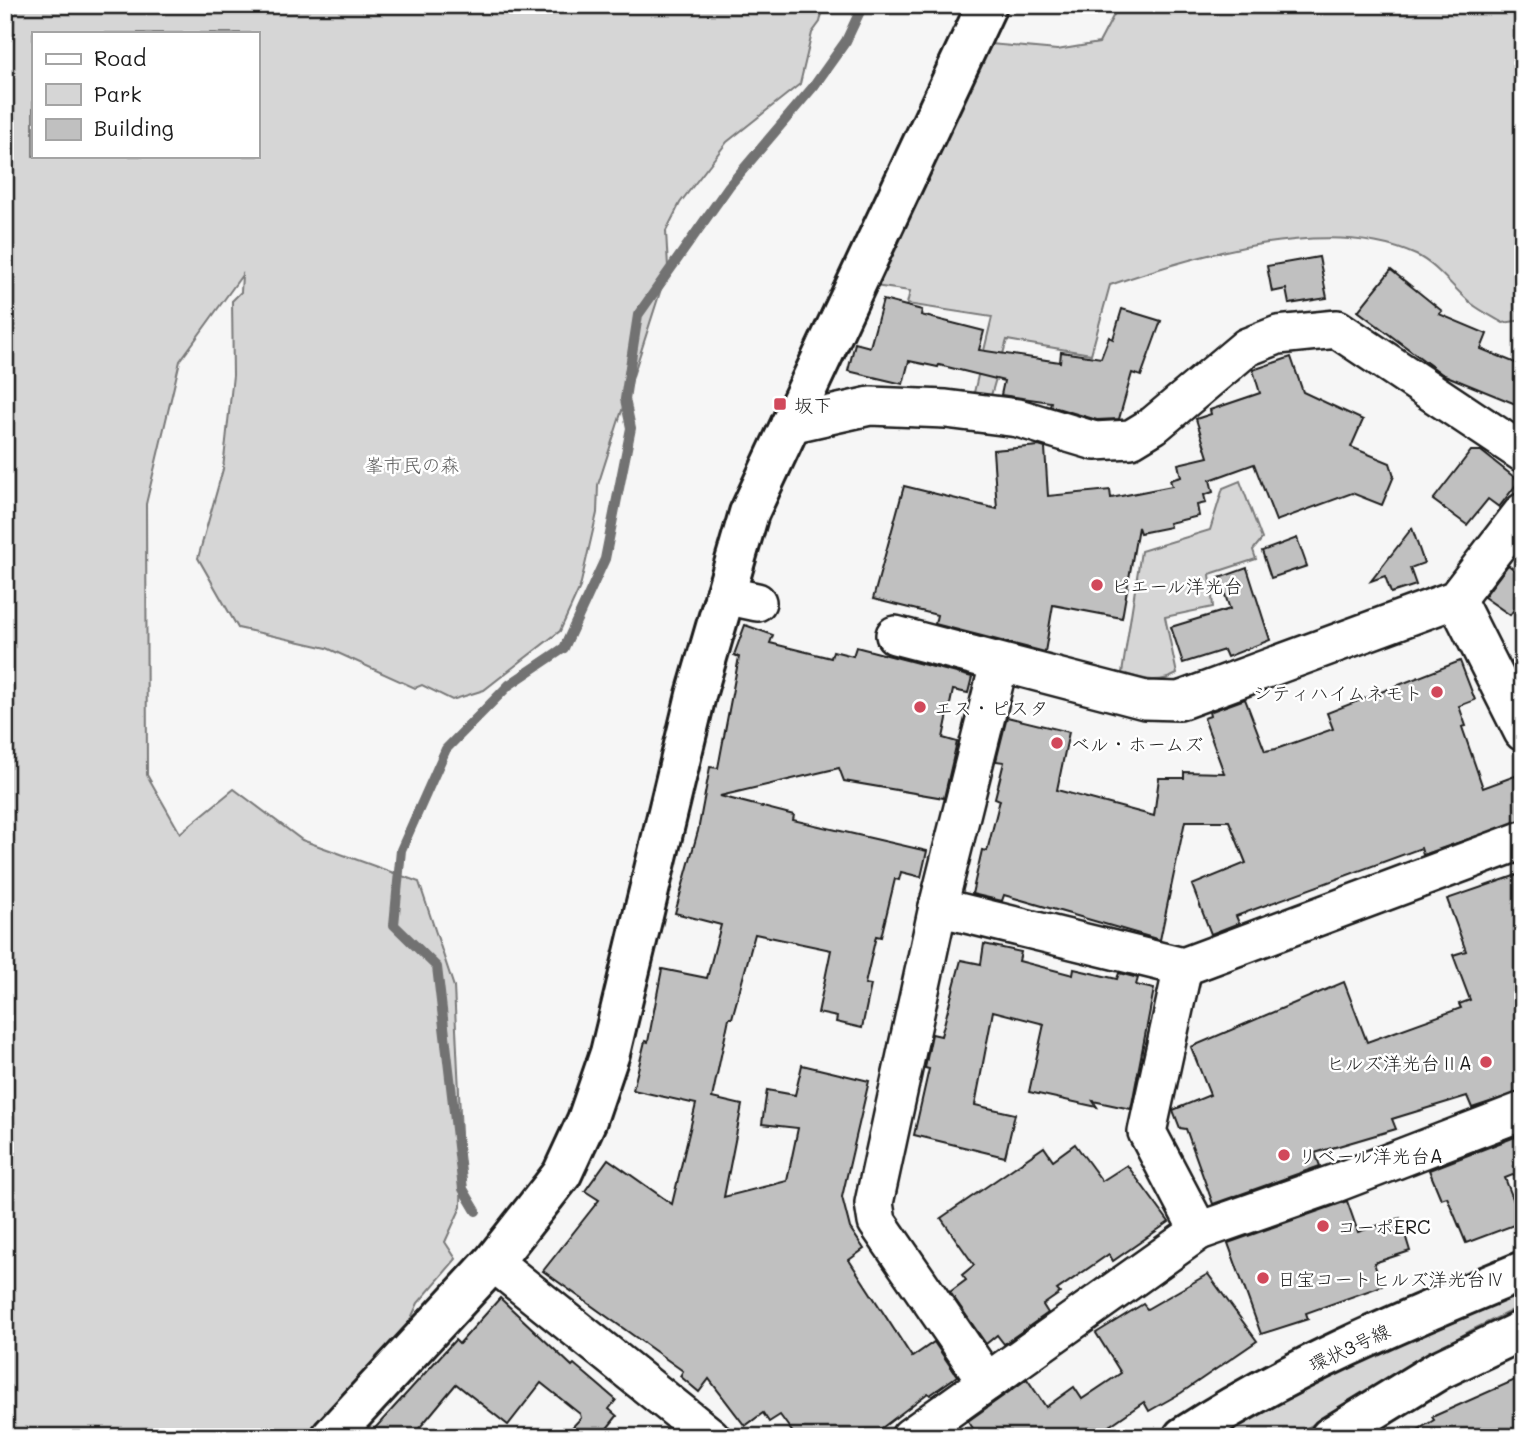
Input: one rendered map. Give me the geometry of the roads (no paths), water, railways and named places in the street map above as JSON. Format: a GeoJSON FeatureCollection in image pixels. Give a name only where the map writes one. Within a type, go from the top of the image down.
{"type":"FeatureCollection","features":[{"type":"Feature","properties":{"kind":"street"},"geometry":{"type":"LineString","coordinates":[[331,1437],[493,1262],[562,1174],[587,1120],[610,1054],[696,695],[740,598],[749,513],[987,5]]}},
{"type":"Feature","properties":{"kind":"street"},"geometry":{"type":"LineString","coordinates":[[790,424],[870,406],[946,409],[1018,418],[1095,441],[1131,439],[1154,425],[1247,347],[1279,335],[1337,329],[1523,453]]}},
{"type":"Feature","properties":{"kind":"street"},"geometry":{"type":"LineString","coordinates":[[895,635],[1145,700],[1180,701],[1456,598],[1523,512]]}},
{"type":"Feature","properties":{"kind":"street"},"geometry":{"type":"LineString","coordinates":[[1456,598],[1523,732]]}},
{"type":"Feature","properties":{"kind":"street"},"geometry":{"type":"LineString","coordinates":[[987,1382],[877,1222],[874,1203],[938,907],[999,664]]}},
{"type":"Feature","properties":{"kind":"street"},"geometry":{"type":"LineString","coordinates":[[938,907],[1183,967],[1523,840]]}},
{"type":"Feature","properties":{"kind":"street"},"geometry":{"type":"LineString","coordinates":[[1183,967],[1147,1132],[1199,1231]]}},
{"type":"Feature","properties":{"kind":"street"},"geometry":{"type":"LineString","coordinates":[[910,1437],[1199,1231],[1336,1184],[1523,1111]]}},
{"type":"Feature","properties":{"kind":"street"},"geometry":{"type":"LineString","coordinates":[[493,1262],[711,1437]]}},
{"type":"Feature","properties":{"kind":"street","name":"環状3号線"},"geometry":{"type":"LineString","coordinates":[[1183,1437],[1305,1368],[1422,1313],[1523,1271]]}},
{"type":"Feature","properties":{"kind":"street"},"geometry":{"type":"LineString","coordinates":[[1330,1437],[1439,1370],[1523,1330]]}},
{"type":"Feature","properties":{"kind":"waterway"},"geometry":{"type":"LineString","coordinates":[[476,1211],[463,1189],[437,967],[394,925],[401,850],[446,749],[509,685],[564,648],[605,559],[631,428],[625,399],[638,315],[729,186],[814,86],[846,41],[863,5]]}},
{"type":"Feature","properties":{"kind":"place","name":"坂下"},"geometry":{"type":"Point","coordinates":[780,404]}},
{"type":"Feature","properties":{"kind":"place","name":"ピエール洋光台"},"geometry":{"type":"Point","coordinates":[1097,585]}},
{"type":"Feature","properties":{"kind":"place","name":"シティハイムネモト"},"geometry":{"type":"Point","coordinates":[1437,692]}},
{"type":"Feature","properties":{"kind":"place","name":"エス・ピスタ"},"geometry":{"type":"Point","coordinates":[920,707]}},
{"type":"Feature","properties":{"kind":"place","name":"ベル・ホームズ"},"geometry":{"type":"Point","coordinates":[1057,743]}},
{"type":"Feature","properties":{"kind":"place","name":"ヒルズ洋光台ⅡA"},"geometry":{"type":"Point","coordinates":[1486,1062]}},
{"type":"Feature","properties":{"kind":"place","name":"リベール洋光台A"},"geometry":{"type":"Point","coordinates":[1284,1155]}},
{"type":"Feature","properties":{"kind":"place","name":"コーポERC"},"geometry":{"type":"Point","coordinates":[1323,1226]}},
{"type":"Feature","properties":{"kind":"place","name":"日宝コートヒルズ洋光台Ⅳ"},"geometry":{"type":"Point","coordinates":[1263,1278]}},
{"type":"Feature","properties":{"kind":"park label","name":"峯市民の森"},"geometry":{"type":"Point","coordinates":[412,464]}}]}
